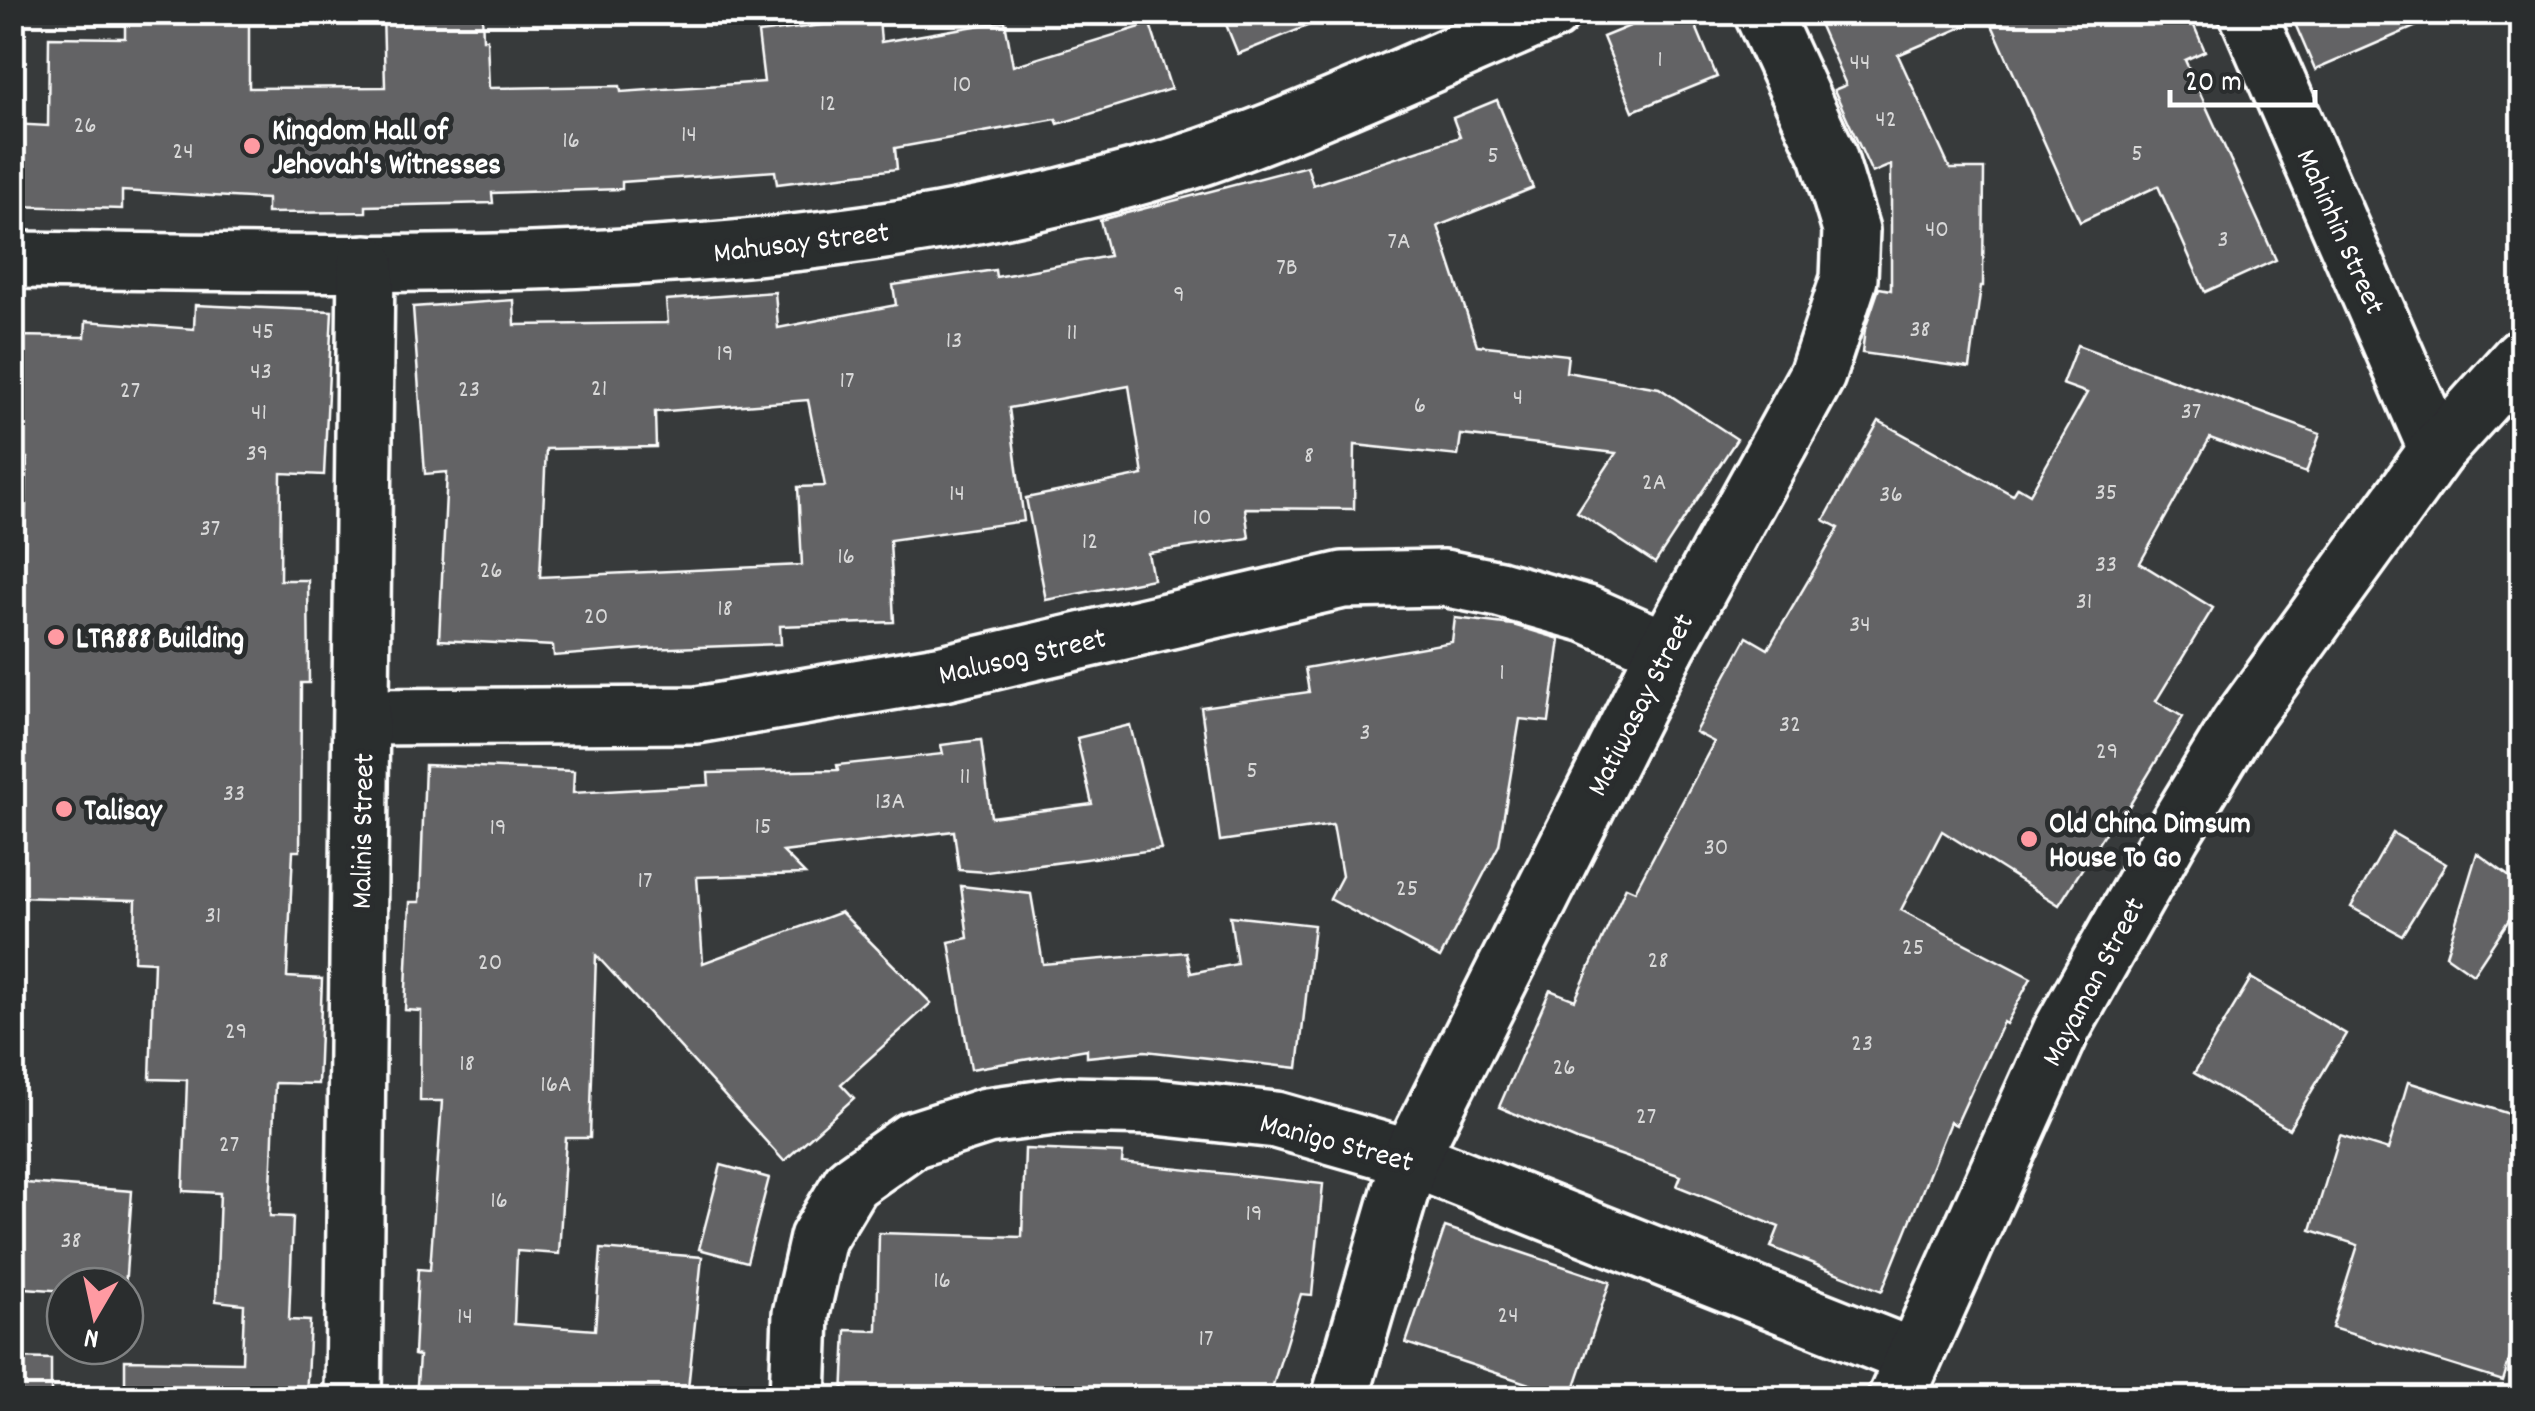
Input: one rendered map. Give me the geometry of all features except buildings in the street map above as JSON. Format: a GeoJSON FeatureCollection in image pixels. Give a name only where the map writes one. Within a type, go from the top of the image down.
{"type":"FeatureCollection","features":[{"type":"Feature","properties":{"kind":"street","name":"Mahusay Street"},"geometry":{"type":"LineString","coordinates":[[12,260],[366,263],[656,257],[840,239],[978,215],[1114,182],[1222,150],[1552,12]]}},
{"type":"Feature","properties":{"kind":"street","name":"Matiwasay Street"},"geometry":{"type":"LineString","coordinates":[[1340,1398],[1410,1158],[1666,649],[1817,375],[1849,279],[1852,230],[1828,155],[1762,12]]}},
{"type":"Feature","properties":{"kind":"street","name":"Mahinhin Street"},"geometry":{"type":"LineString","coordinates":[[2247,12],[2437,450]]}},
{"type":"Feature","properties":{"kind":"street","name":"Malinis Street"},"geometry":{"type":"LineString","coordinates":[[353,1398],[366,263]]}},
{"type":"Feature","properties":{"kind":"street","name":"Mayaman Street"},"geometry":{"type":"LineString","coordinates":[[1904,1378],[2062,1031],[2172,834],[2239,724],[2437,450],[2522,356]]}},
{"type":"Feature","properties":{"kind":"street","name":"Malusog Street"},"geometry":{"type":"LineString","coordinates":[[363,717],[697,715],[943,674],[1343,580],[1444,578],[1499,589],[1588,614],[1666,649]]}},
{"type":"Feature","properties":{"kind":"street","name":"Manigo Street"},"geometry":{"type":"LineString","coordinates":[[798,1398],[801,1314],[818,1238],[850,1183],[912,1140],[987,1116],[1068,1105],[1157,1107],[1276,1120],[1410,1158],[1904,1378]]}},
{"type":"Feature","properties":{"kind":"place","name":"Kingdom Hall of Jehovah's Witnesses"},"geometry":{"type":"Point","coordinates":[252,146]}},
{"type":"Feature","properties":{"kind":"place","name":"LTR888 Building"},"geometry":{"type":"Point","coordinates":[56,637]}},
{"type":"Feature","properties":{"kind":"place","name":"Talisay"},"geometry":{"type":"Point","coordinates":[64,809]}},
{"type":"Feature","properties":{"kind":"place","name":"Old China Dimsum House To Go"},"geometry":{"type":"Point","coordinates":[2029,839]}}]}
